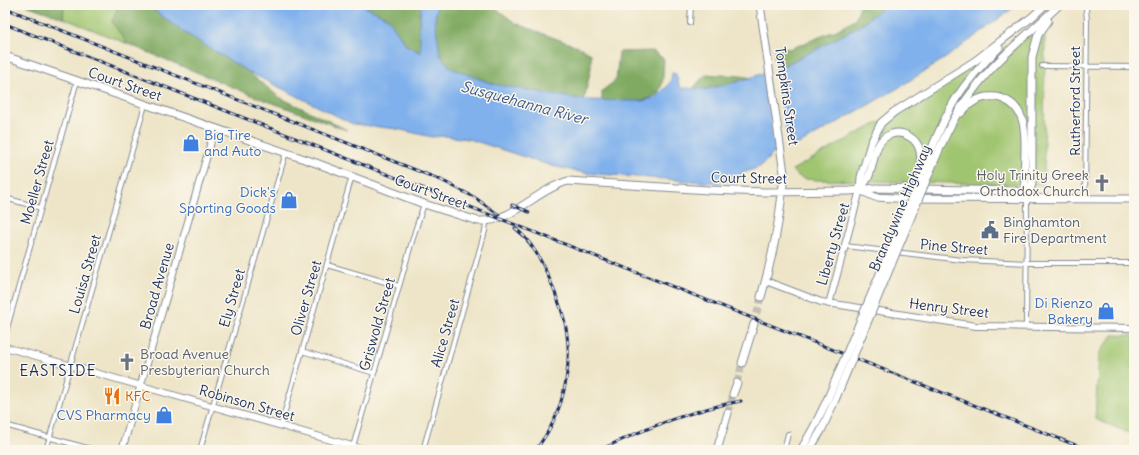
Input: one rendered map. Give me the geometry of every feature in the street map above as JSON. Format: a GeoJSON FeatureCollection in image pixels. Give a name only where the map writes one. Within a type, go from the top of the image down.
{"type":"FeatureCollection","features":[{"type":"Feature","properties":{"kind":"main road","name":"Tompkins Street"},"geometry":{"type":"LineString","coordinates":[[760,5],[784,163],[783,192],[773,253],[761,297]]}},
{"type":"Feature","properties":{"kind":"main road","name":"Brandywine Highway"},"geometry":{"type":"LineString","coordinates":[[809,450],[821,430],[835,400],[924,176],[942,123],[959,94],[975,72],[993,53],[1045,5]]}},
{"type":"Feature","properties":{"kind":"main road","name":"Brandywine Highway"},"geometry":{"type":"LineString","coordinates":[[801,450],[826,403],[924,176],[955,117],[976,86],[1001,60],[1060,5]]}},
{"type":"Feature","properties":{"kind":"main road"},"geometry":{"type":"LineString","coordinates":[[1027,198],[1032,184],[1031,78],[1033,52],[1038,35],[1043,26],[1060,5]]}},
{"type":"Feature","properties":{"kind":"main road"},"geometry":{"type":"LineString","coordinates":[[860,190],[871,143],[881,123],[894,112],[975,62],[1032,17]]}},
{"type":"Feature","properties":{"kind":"main road","name":"Court Street"},"geometry":{"type":"LineString","coordinates":[[5,56],[77,82],[286,152],[424,204],[472,220],[486,222],[506,216],[552,187],[568,181],[709,190],[783,192],[850,191],[876,188],[1016,190],[1027,198],[1134,199]]}},
{"type":"Feature","properties":{"kind":"main road"},"geometry":{"type":"LineString","coordinates":[[939,148],[957,119],[970,104],[978,99],[988,97],[1008,101],[1018,110],[1024,124],[1024,185],[1027,198]]}},
{"type":"Feature","properties":{"kind":"main road"},"geometry":{"type":"LineString","coordinates":[[860,190],[868,178],[878,143],[883,138],[892,134],[904,134],[913,139],[918,145],[922,156],[924,176]]}},
{"type":"Feature","properties":{"kind":"main road"},"geometry":{"type":"LineString","coordinates":[[742,362],[754,324]]}},
{"type":"Feature","properties":{"kind":"main road"},"geometry":{"type":"LineString","coordinates":[[733,394],[736,383]]}},
{"type":"Feature","properties":{"kind":"main road"},"geometry":{"type":"LineString","coordinates":[[717,450],[728,413]]}},
{"type":"Feature","properties":{"kind":"street"},"geometry":{"type":"LineString","coordinates":[[690,23],[691,5]]}},
{"type":"Feature","properties":{"kind":"street","name":"Rutherford Street"},"geometry":{"type":"LineString","coordinates":[[1084,5],[1086,9],[1087,21],[1085,198]]}},
{"type":"Feature","properties":{"kind":"street"},"geometry":{"type":"LineString","coordinates":[[1042,66],[1134,67]]}},
{"type":"Feature","properties":{"kind":"street","name":"Moeller Street"},"geometry":{"type":"LineString","coordinates":[[5,335],[77,82]]}},
{"type":"Feature","properties":{"kind":"street","name":"Louisa Street"},"geometry":{"type":"LineString","coordinates":[[46,450],[145,105]]}},
{"type":"Feature","properties":{"kind":"street","name":"Broad Avenue"},"geometry":{"type":"LineString","coordinates":[[122,450],[214,128]]}},
{"type":"Feature","properties":{"kind":"street","name":"Ely Street"},"geometry":{"type":"LineString","coordinates":[[200,450],[286,152]]}},
{"type":"Feature","properties":{"kind":"street","name":"Oliver Street"},"geometry":{"type":"LineString","coordinates":[[281,426],[352,176]]}},
{"type":"Feature","properties":{"kind":"street","name":"Liberty Street"},"geometry":{"type":"LineString","coordinates":[[829,304],[860,190]]}},
{"type":"Feature","properties":{"kind":"street"},"geometry":{"type":"LineString","coordinates":[[5,198],[41,208]]}},
{"type":"Feature","properties":{"kind":"street"},"geometry":{"type":"LineString","coordinates":[[1026,327],[1027,198]]}},
{"type":"Feature","properties":{"kind":"street","name":"Griswold Street"},"geometry":{"type":"LineString","coordinates":[[353,448],[424,204]]}},
{"type":"Feature","properties":{"kind":"street","name":"Alice Street"},"geometry":{"type":"LineString","coordinates":[[422,450],[485,231],[486,222]]}},
{"type":"Feature","properties":{"kind":"street","name":"Pine Street"},"geometry":{"type":"LineString","coordinates":[[845,246],[962,260],[1027,263],[1134,262]]}},
{"type":"Feature","properties":{"kind":"street"},"geometry":{"type":"LineString","coordinates":[[326,265],[399,286]]}},
{"type":"Feature","properties":{"kind":"street","name":"Henry Street"},"geometry":{"type":"LineString","coordinates":[[766,281],[817,301],[829,304],[976,326],[1134,328]]}},
{"type":"Feature","properties":{"kind":"street","name":"Robinson Street"},"geometry":{"type":"LineString","coordinates":[[5,347],[213,406],[353,448],[366,450]]}},
{"type":"Feature","properties":{"kind":"street"},"geometry":{"type":"LineString","coordinates":[[302,351],[374,373]]}},
{"type":"Feature","properties":{"kind":"street"},"geometry":{"type":"LineString","coordinates":[[5,425],[94,450]]}},
{"type":"Feature","properties":{"kind":"street"},"geometry":{"type":"LineString","coordinates":[[784,450],[788,434]]}},
{"type":"Feature","properties":{"kind":"green space"},"geometry":{"type":"Polygon","coordinates":[[[26,5],[64,5],[63,18],[26,5]]]}},
{"type":"Feature","properties":{"kind":"green space"},"geometry":{"type":"Polygon","coordinates":[[[64,5],[119,5],[112,22],[128,44],[63,18],[64,5]]]}},
{"type":"Feature","properties":{"kind":"green space"},"geometry":{"type":"Polygon","coordinates":[[[119,5],[147,5],[185,33],[247,71],[279,97],[347,130],[254,96],[128,44],[112,22],[119,5]]]}},
{"type":"Feature","properties":{"kind":"green space"},"geometry":{"type":"Polygon","coordinates":[[[362,5],[421,5],[419,26],[422,53],[406,45],[388,18],[362,5]]]}},
{"type":"Feature","properties":{"kind":"green space"},"geometry":{"type":"Polygon","coordinates":[[[437,5],[492,5],[515,23],[581,48],[591,54],[591,68],[584,100],[493,84],[451,68],[440,55],[435,20],[437,5]]]}},
{"type":"Feature","properties":{"kind":"green space"},"geometry":{"type":"Polygon","coordinates":[[[860,5],[886,5],[859,26],[777,69],[774,57],[776,46],[790,49],[837,30],[856,18],[860,5]]]}},
{"type":"Feature","properties":{"kind":"green space"},"geometry":{"type":"Polygon","coordinates":[[[1045,21],[1044,185],[817,180],[801,177],[792,170],[866,129],[894,116],[1045,21]]]}},
{"type":"Feature","properties":{"kind":"green space"},"geometry":{"type":"Polygon","coordinates":[[[653,51],[664,59],[662,84],[658,93],[644,100],[626,102],[602,101],[602,91],[616,80],[619,52],[653,51]]]}},
{"type":"Feature","properties":{"kind":"green space"},"geometry":{"type":"Polygon","coordinates":[[[707,74],[751,78],[707,89],[693,89],[707,74]]]}},
{"type":"Feature","properties":{"kind":"green space"},"geometry":{"type":"Polygon","coordinates":[[[1113,335],[1134,335],[1134,435],[1095,419],[1099,354],[1113,335]]]}},
{"type":"Feature","properties":{"kind":"water","name":"Susquehanna River"},"geometry":{"type":"Polygon","coordinates":[[[147,5],[362,5],[388,18],[406,45],[421,53],[419,26],[421,5],[437,5],[435,20],[440,55],[451,68],[493,84],[584,100],[642,101],[654,98],[666,88],[671,81],[672,73],[676,74],[680,88],[707,89],[737,82],[777,69],[859,26],[886,5],[1017,5],[947,57],[898,88],[803,142],[774,153],[760,167],[742,173],[738,178],[718,183],[585,173],[552,166],[469,139],[444,136],[432,137],[397,129],[353,124],[247,71],[185,33],[147,5]]]}},
{"type":"Feature","properties":{"kind":"pier"},"geometry":{"type":"Polygon","coordinates":[[[776,68],[788,149],[776,154],[764,72],[776,68]]]}},
{"type":"Feature","properties":{"kind":"tunnel"},"geometry":{"type":"LineString","coordinates":[[754,324],[761,297]]}},
{"type":"Feature","properties":{"kind":"tunnel"},"geometry":{"type":"LineString","coordinates":[[737,383],[742,363]]}},
{"type":"Feature","properties":{"kind":"tunnel"},"geometry":{"type":"LineString","coordinates":[[728,413],[733,394]]}},
{"type":"Feature","properties":{"kind":"railway"},"geometry":{"type":"LineString","coordinates":[[5,8],[441,180],[474,197],[499,215]]}},
{"type":"Feature","properties":{"kind":"railway"},"geometry":{"type":"LineString","coordinates":[[5,24],[1088,450]]}},
{"type":"Feature","properties":{"kind":"railway"},"geometry":{"type":"LineString","coordinates":[[512,205],[529,212]]}},
{"type":"Feature","properties":{"kind":"railway"},"geometry":{"type":"LineString","coordinates":[[515,228],[531,245],[543,265],[560,307],[567,335],[568,358],[564,392],[557,414],[536,450]]}},
{"type":"Feature","properties":{"kind":"railway"},"geometry":{"type":"LineString","coordinates":[[600,450],[634,434],[669,421],[705,409],[741,401]]}},
{"type":"Feature","properties":{"kind":"place","name":"Big Tire and Auto"},"geometry":{"type":"Point","coordinates":[191,143]}},
{"type":"Feature","properties":{"kind":"place","name":"Holy Trinity Greek Orthodox Church"},"geometry":{"type":"Point","coordinates":[1102,183]}},
{"type":"Feature","properties":{"kind":"place","name":"Dick's Sporting Goods"},"geometry":{"type":"Point","coordinates":[289,200]}},
{"type":"Feature","properties":{"kind":"place","name":"Binghamton Fire Department"},"geometry":{"type":"Point","coordinates":[990,230]}},
{"type":"Feature","properties":{"kind":"place","name":"Di Rienzo Bakery"},"geometry":{"type":"Point","coordinates":[1106,311]}},
{"type":"Feature","properties":{"kind":"place","name":"Broad Avenue Presbyterian Church"},"geometry":{"type":"Point","coordinates":[127,362]}},
{"type":"Feature","properties":{"kind":"place","name":"KFC"},"geometry":{"type":"Point","coordinates":[112,396]}},
{"type":"Feature","properties":{"kind":"place","name":"CVS Pharmacy"},"geometry":{"type":"Point","coordinates":[164,415]}},
{"type":"Feature","properties":{"kind":"district","name":"EASTSIDE"},"geometry":{"type":"Point","coordinates":[58,371]}}]}
